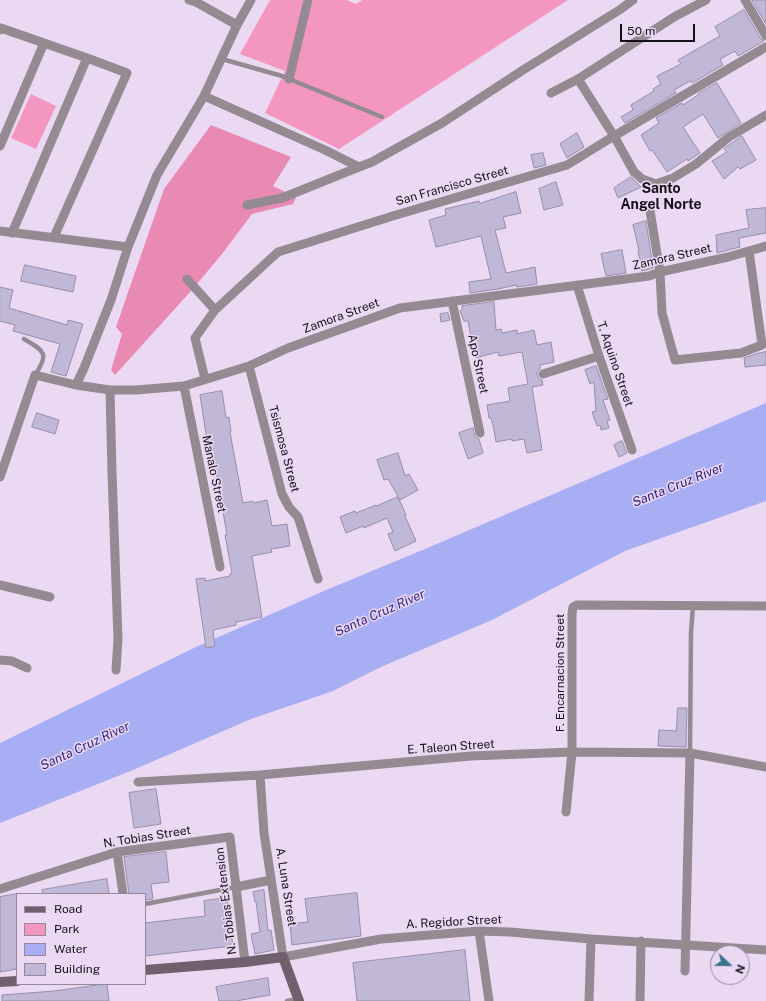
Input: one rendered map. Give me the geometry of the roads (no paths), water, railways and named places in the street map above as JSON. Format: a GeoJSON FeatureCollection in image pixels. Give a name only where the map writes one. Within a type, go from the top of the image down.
{"type":"FeatureCollection","features":[{"type":"Feature","properties":{"kind":"street"},"geometry":{"type":"LineString","coordinates":[[189,0],[196,2],[237,25]]}},
{"type":"Feature","properties":{"kind":"street"},"geometry":{"type":"LineString","coordinates":[[76,385],[84,368],[128,247],[157,175],[204,96],[237,25],[251,0]]}},
{"type":"Feature","properties":{"kind":"street"},"geometry":{"type":"LineString","coordinates":[[289,79],[308,0]]}},
{"type":"Feature","properties":{"kind":"street"},"geometry":{"type":"LineString","coordinates":[[247,206],[282,198],[372,162],[442,123],[633,0]]}},
{"type":"Feature","properties":{"kind":"street"},"geometry":{"type":"LineString","coordinates":[[551,93],[578,79],[674,17],[706,0]]}},
{"type":"Feature","properties":{"kind":"street"},"geometry":{"type":"LineString","coordinates":[[745,0],[766,36]]}},
{"type":"Feature","properties":{"kind":"street"},"geometry":{"type":"LineString","coordinates":[[0,30],[1,28],[127,73],[54,237]]}},
{"type":"Feature","properties":{"kind":"street"},"geometry":{"type":"LineString","coordinates":[[0,146],[44,43]]}},
{"type":"Feature","properties":{"kind":"street","name":"San Francisco Street"},"geometry":{"type":"LineString","coordinates":[[205,379],[195,338],[215,310],[278,252],[396,215],[566,165],[766,48]]}},
{"type":"Feature","properties":{"kind":"street"},"geometry":{"type":"LineString","coordinates":[[12,233],[88,58]]}},
{"type":"Feature","properties":{"kind":"street"},"geometry":{"type":"LineString","coordinates":[[578,79],[614,136],[634,172],[642,179],[656,184],[673,178],[696,164],[729,137],[766,115]]}},
{"type":"Feature","properties":{"kind":"street"},"geometry":{"type":"LineString","coordinates":[[204,96],[360,167]]}},
{"type":"Feature","properties":{"kind":"street"},"geometry":{"type":"LineString","coordinates":[[650,211],[660,272],[662,314],[675,360],[741,353],[762,345],[749,251]]}},
{"type":"Feature","properties":{"kind":"street"},"geometry":{"type":"LineString","coordinates":[[0,231],[128,247]]}},
{"type":"Feature","properties":{"kind":"street","name":"Zamora Street"},"geometry":{"type":"LineString","coordinates":[[35,375],[76,385],[110,390],[136,390],[184,386],[249,366],[288,348],[400,308],[649,276],[766,246]]}},
{"type":"Feature","properties":{"kind":"street"},"geometry":{"type":"LineString","coordinates":[[187,279],[215,310]]}},
{"type":"Feature","properties":{"kind":"street","name":"T. Aquino Street"},"geometry":{"type":"LineString","coordinates":[[577,285],[599,356],[632,450]]}},
{"type":"Feature","properties":{"kind":"street","name":"Apo Street"},"geometry":{"type":"LineString","coordinates":[[452,301],[480,433]]}},
{"type":"Feature","properties":{"kind":"street"},"geometry":{"type":"LineString","coordinates":[[543,374],[599,356]]}},
{"type":"Feature","properties":{"kind":"street","name":"Tsismosa Street"},"geometry":{"type":"LineString","coordinates":[[249,366],[282,494],[289,507],[298,517],[318,579]]}},
{"type":"Feature","properties":{"kind":"street"},"geometry":{"type":"LineString","coordinates":[[0,477],[35,375]]}},
{"type":"Feature","properties":{"kind":"street","name":"Manalo Street"},"geometry":{"type":"LineString","coordinates":[[184,386],[220,567]]}},
{"type":"Feature","properties":{"kind":"street"},"geometry":{"type":"LineString","coordinates":[[110,390],[118,639],[116,670]]}},
{"type":"Feature","properties":{"kind":"street"},"geometry":{"type":"LineString","coordinates":[[0,585],[50,597]]}},
{"type":"Feature","properties":{"kind":"street","name":"F. Encarnacion Street"},"geometry":{"type":"LineString","coordinates":[[566,812],[572,752],[573,607],[577,605],[766,606]]}},
{"type":"Feature","properties":{"kind":"street"},"geometry":{"type":"LineString","coordinates":[[0,660],[12,661],[27,668]]}},
{"type":"Feature","properties":{"kind":"street","name":"E. Taleon Street"},"geometry":{"type":"LineString","coordinates":[[138,782],[260,775],[470,756],[572,752],[690,753],[766,767]]}},
{"type":"Feature","properties":{"kind":"street"},"geometry":{"type":"LineString","coordinates":[[685,970],[690,753]]}},
{"type":"Feature","properties":{"kind":"street","name":"A. Luna Street"},"geometry":{"type":"LineString","coordinates":[[260,775],[264,833],[283,957],[299,1000]]}},
{"type":"Feature","properties":{"kind":"street","name":"N. Tobias Street"},"geometry":{"type":"LineString","coordinates":[[0,889],[117,852],[230,837]]}},
{"type":"Feature","properties":{"kind":"street","name":"N. Tobias Extension"},"geometry":{"type":"LineString","coordinates":[[230,837],[245,962]]}},
{"type":"Feature","properties":{"kind":"street"},"geometry":{"type":"LineString","coordinates":[[117,852],[123,893]]}},
{"type":"Feature","properties":{"kind":"street"},"geometry":{"type":"LineString","coordinates":[[236,887],[271,880]]}},
{"type":"Feature","properties":{"kind":"street"},"geometry":{"type":"LineString","coordinates":[[479,931],[489,1001]]}},
{"type":"Feature","properties":{"kind":"street","name":"A. Regidor Street"},"geometry":{"type":"LineString","coordinates":[[146,970],[245,962],[283,957],[381,939],[479,931],[766,950]]}},
{"type":"Feature","properties":{"kind":"street"},"geometry":{"type":"LineString","coordinates":[[589,1001],[590,939]]}},
{"type":"Feature","properties":{"kind":"street"},"geometry":{"type":"LineString","coordinates":[[640,1001],[641,941]]}},
{"type":"Feature","properties":{"kind":"street"},"geometry":{"type":"LineString","coordinates":[[0,982],[16,981]]}},
{"type":"Feature","properties":{"kind":"lane"},"geometry":{"type":"LineString","coordinates":[[222,59],[289,79],[382,117]]}},
{"type":"Feature","properties":{"kind":"lane"},"geometry":{"type":"LineString","coordinates":[[24,339],[42,350],[44,355],[42,365],[35,375]]}},
{"type":"Feature","properties":{"kind":"lane"},"geometry":{"type":"LineString","coordinates":[[690,753],[691,632],[693,606]]}},
{"type":"Feature","properties":{"kind":"lane"},"geometry":{"type":"LineString","coordinates":[[146,904],[236,887]]}},
{"type":"Feature","properties":{"kind":"lane"},"geometry":{"type":"LineString","coordinates":[[287,1001],[299,1000]]}},
{"type":"Feature","properties":{"kind":"water","name":"Santa Cruz River"},"geometry":{"type":"Polygon","coordinates":[[[766,403],[766,501],[625,551],[492,620],[383,666],[333,691],[251,719],[133,770],[0,823],[0,743],[198,646],[766,403]]]}},
{"type":"Feature","properties":{"kind":"district","name":"Santo Angel Norte"},"geometry":{"type":"Point","coordinates":[661,198]}}]}
